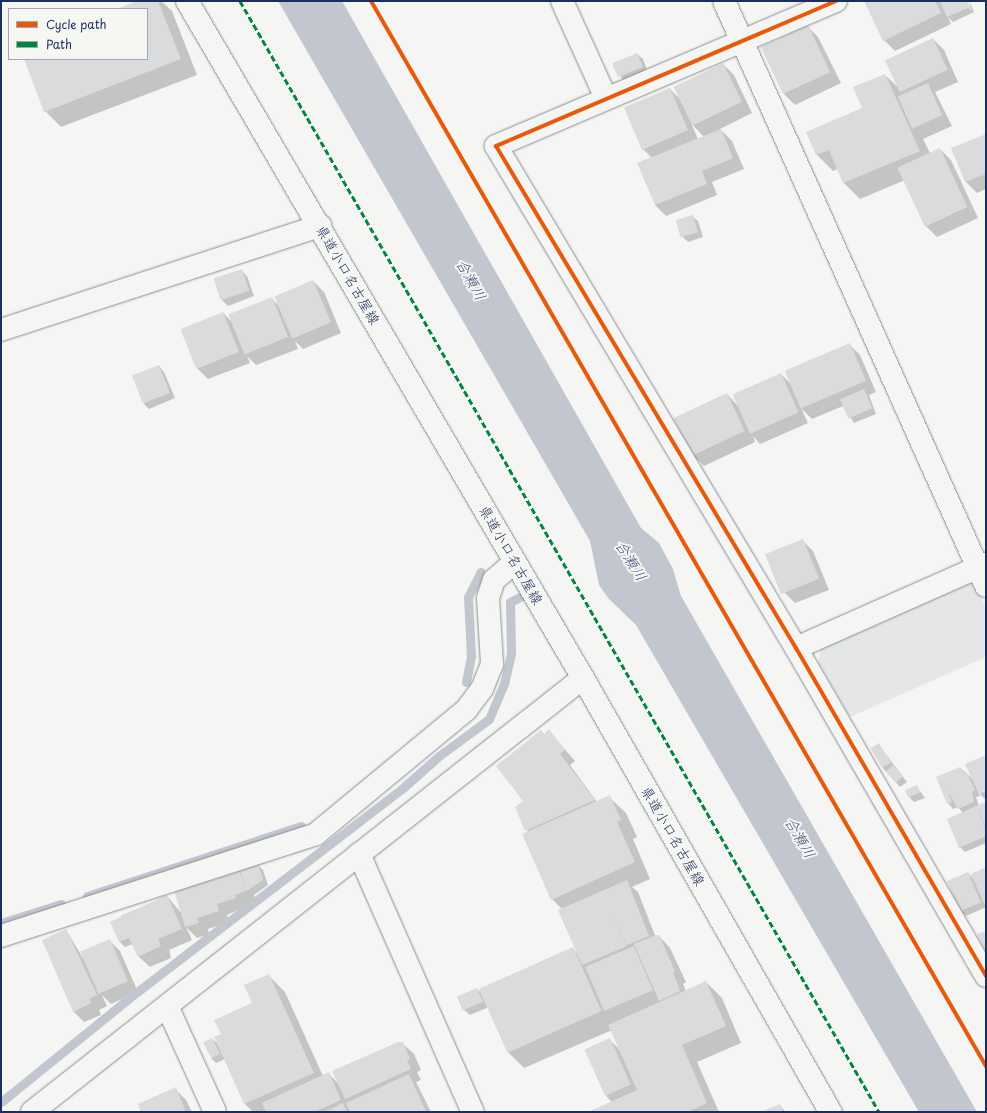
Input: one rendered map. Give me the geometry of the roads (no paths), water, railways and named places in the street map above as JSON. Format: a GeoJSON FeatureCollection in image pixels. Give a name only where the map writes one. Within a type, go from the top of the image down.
{"type":"FeatureCollection","features":[{"type":"Feature","properties":{"kind":"street","name":"県道小口名古屋線"},"geometry":{"type":"LineString","coordinates":[[187,1],[583,678],[830,1112]]}},
{"type":"Feature","properties":{"kind":"street"},"geometry":{"type":"LineString","coordinates":[[562,1],[606,98]]}},
{"type":"Feature","properties":{"kind":"street"},"geometry":{"type":"LineString","coordinates":[[724,1],[983,572],[796,648]]}},
{"type":"Feature","properties":{"kind":"street"},"geometry":{"type":"LineString","coordinates":[[836,1],[496,146],[796,648],[986,976]]}},
{"type":"Feature","properties":{"kind":"street"},"geometry":{"type":"LineString","coordinates":[[1,330],[320,226]]}},
{"type":"Feature","properties":{"kind":"street"},"geometry":{"type":"LineString","coordinates":[[1,936],[316,834],[466,710],[482,689],[492,664],[488,598],[494,580],[515,562]]}},
{"type":"Feature","properties":{"kind":"street"},"geometry":{"type":"LineString","coordinates":[[32,1112],[583,678]]}},
{"type":"Feature","properties":{"kind":"street"},"geometry":{"type":"LineString","coordinates":[[359,854],[473,1112]]}},
{"type":"Feature","properties":{"kind":"street"},"geometry":{"type":"LineString","coordinates":[[167,1006],[215,1112]]}},
{"type":"Feature","properties":{"kind":"water","name":"合瀬川"},"geometry":{"type":"Polygon","coordinates":[[[278,1],[342,1],[641,528],[659,543],[673,569],[681,596],[977,1112],[919,1112],[636,625],[609,599],[599,585],[590,541],[278,1]]]}},
{"type":"Feature","properties":{"kind":"waterway"},"geometry":{"type":"LineString","coordinates":[[466,682],[471,656],[468,597],[481,572]]}},
{"type":"Feature","properties":{"kind":"waterway"},"geometry":{"type":"LineString","coordinates":[[1,1102],[137,992],[405,786],[439,756],[489,719],[504,684],[511,653],[510,602],[524,595]]}},
{"type":"Feature","properties":{"kind":"waterway"},"geometry":{"type":"LineString","coordinates":[[87,896],[301,826]]}},
{"type":"Feature","properties":{"kind":"waterway"},"geometry":{"type":"LineString","coordinates":[[1,923],[61,904]]}}]}
